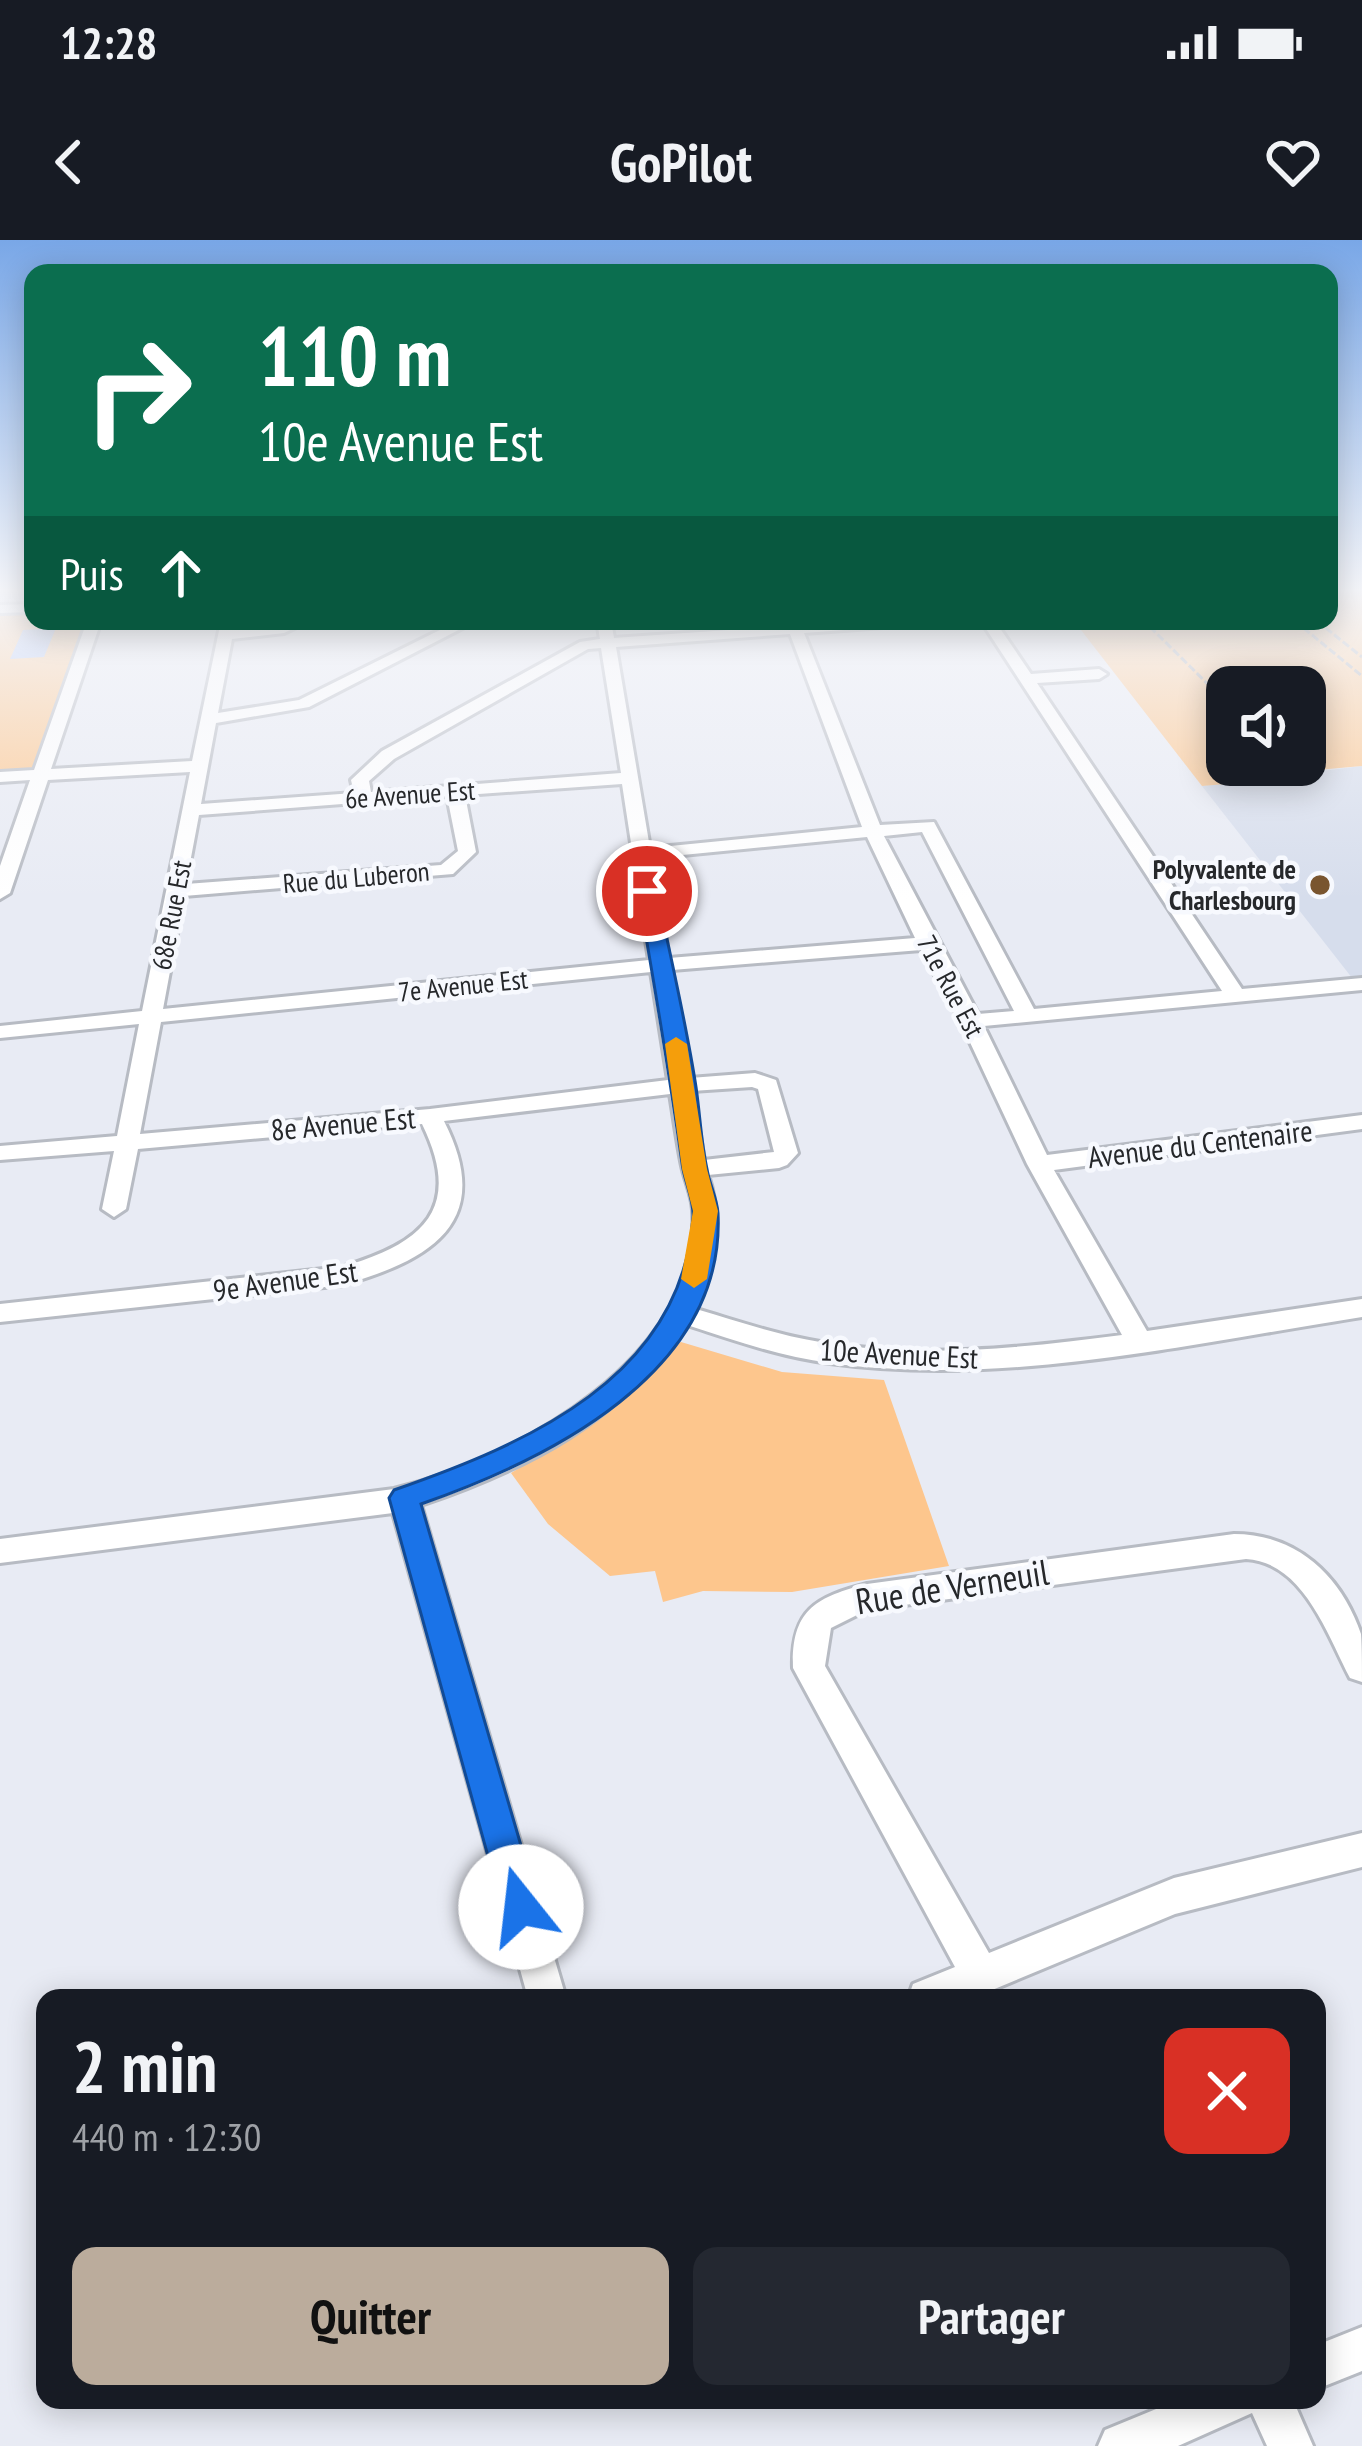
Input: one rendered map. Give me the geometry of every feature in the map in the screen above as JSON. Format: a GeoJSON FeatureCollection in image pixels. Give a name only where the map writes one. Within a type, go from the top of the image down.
{"type":"FeatureCollection","features":[{"type":"Feature","properties":{"kind":"street"},"geometry":{"type":"LineString","coordinates":[[0,893],[69,694]]}},
{"type":"Feature","properties":{"kind":"street","name":"68e Rue Est"},"geometry":{"type":"LineString","coordinates":[[114,1210],[216,694]]}},
{"type":"Feature","properties":{"kind":"street"},"geometry":{"type":"LineString","coordinates":[[212,719],[303,704],[323,694]]}},
{"type":"Feature","properties":{"kind":"street"},"geometry":{"type":"LineString","coordinates":[[364,797],[360,780],[388,755],[494,694]]}},
{"type":"Feature","properties":{"kind":"street"},"geometry":{"type":"LineString","coordinates":[[0,1551],[404,1498],[493,1467],[560,1432],[622,1384],[682,1314],[700,1262],[706,1211],[694,1169],[684,1085],[659,965],[615,694]]}},
{"type":"Feature","properties":{"kind":"street","name":"71e Rue Est"},"geometry":{"type":"LineString","coordinates":[[820,694],[872,829],[927,944],[971,1021],[1039,1164],[1138,1339]]}},
{"type":"Feature","properties":{"kind":"street"},"geometry":{"type":"LineString","coordinates":[[1036,694],[1235,994]]}},
{"type":"Feature","properties":{"kind":"street"},"geometry":{"type":"LineString","coordinates":[[0,777],[202,766]]}},
{"type":"Feature","properties":{"kind":"street","name":"6e Avenue Est"},"geometry":{"type":"LineString","coordinates":[[191,810],[628,778]]}},
{"type":"Feature","properties":{"kind":"street","name":"Rue du Luberon"},"geometry":{"type":"LineString","coordinates":[[176,891],[446,870],[467,853],[455,791]]}},
{"type":"Feature","properties":{"kind":"street","name":"71e Rue Est"},"geometry":{"type":"LineString","coordinates":[[872,829],[928,826],[1027,1013]]}},
{"type":"Feature","properties":{"kind":"street"},"geometry":{"type":"LineString","coordinates":[[641,854],[872,829]]}},
{"type":"Feature","properties":{"kind":"street","name":"7e Avenue Est"},"geometry":{"type":"LineString","coordinates":[[0,1032],[659,965],[927,944]]}},
{"type":"Feature","properties":{"kind":"street"},"geometry":{"type":"LineString","coordinates":[[971,1021],[1362,984]]}},
{"type":"Feature","properties":{"kind":"street","name":"8e Avenue Est"},"geometry":{"type":"LineString","coordinates":[[0,1153],[430,1116],[684,1085],[755,1080],[768,1085],[787,1145],[779,1160],[694,1169]]}},
{"type":"Feature","properties":{"kind":"street","name":"9e Avenue Est"},"geometry":{"type":"LineString","coordinates":[[0,1313],[343,1276],[394,1263],[422,1246],[448,1210],[446,1143],[430,1116]]}},
{"type":"Feature","properties":{"kind":"street","name":"Avenue du Centenaire"},"geometry":{"type":"LineString","coordinates":[[1039,1164],[1362,1122]]}},
{"type":"Feature","properties":{"kind":"street","name":"10e Avenue Est"},"geometry":{"type":"LineString","coordinates":[[682,1314],[782,1344],[906,1360],[1005,1357],[1362,1307]]}},
{"type":"Feature","properties":{"kind":"street"},"geometry":{"type":"LineString","coordinates":[[404,1498],[544,1989]]}},
{"type":"Feature","properties":{"kind":"street","name":"Rue de Verneuil"},"geometry":{"type":"LineString","coordinates":[[981,1976],[809,1668],[807,1643],[816,1619],[836,1604],[867,1598],[1234,1546],[1261,1547],[1284,1554],[1302,1571],[1362,1668]]}},
{"type":"Feature","properties":{"kind":"street"},"geometry":{"type":"LineString","coordinates":[[949,1989],[1174,1896],[1362,1850]]}},
{"type":"Feature","properties":{"kind":"street"},"geometry":{"type":"LineString","coordinates":[[1326,2363],[1362,2349]]}},
{"type":"Feature","properties":{"kind":"street"},"geometry":{"type":"LineString","coordinates":[[1121,2446],[1213,2409]]}},
{"type":"Feature","properties":{"kind":"street"},"geometry":{"type":"LineString","coordinates":[[1274,2409],[1290,2446]]}},
{"type":"Feature","properties":{"kind":"shaded area"},"geometry":{"type":"Polygon","coordinates":[[[0,694],[69,694],[42,774],[0,777],[0,694]]]}},
{"type":"Feature","properties":{"kind":"shaded area"},"geometry":{"type":"Polygon","coordinates":[[[1131,694],[1206,694],[1206,786],[1202,786],[1131,694]]]}},
{"type":"Feature","properties":{"kind":"shaded area"},"geometry":{"type":"Polygon","coordinates":[[[1326,694],[1362,694],[1362,766],[1326,769],[1326,694]]]}},
{"type":"Feature","properties":{"kind":"shaded area","name":"Polyvalente de Charlesbourg"},"geometry":{"type":"Polygon","coordinates":[[[1362,766],[1362,984],[1356,983],[1202,786],[1326,786],[1326,770],[1362,766]]]}},
{"type":"Feature","properties":{"kind":"shaded area"},"geometry":{"type":"Polygon","coordinates":[[[681,1342],[782,1372],[884,1380],[949,1566],[792,1592],[703,1591],[663,1602],[655,1571],[610,1576],[548,1524],[511,1473],[588,1427],[666,1348],[681,1342]]]}},
{"type":"Feature","properties":{"kind":"slow traffic"},"geometry":{"type":"LineString","coordinates":[[676,1044],[694,1169],[706,1211],[694,1279]]}},
{"type":"Feature","properties":{"kind":"place","name":"Polyvalente de Charlesbourg"},"geometry":{"type":"Point","coordinates":[1320,885]}},
{"type":"Feature","properties":{"kind":"route"},"geometry":{"type":"LineString","coordinates":[[521,1907],[404,1498],[493,1467],[560,1432],[608,1397],[649,1357],[682,1314],[700,1262],[706,1211],[694,1169],[684,1085],[647,891]]}}]}
